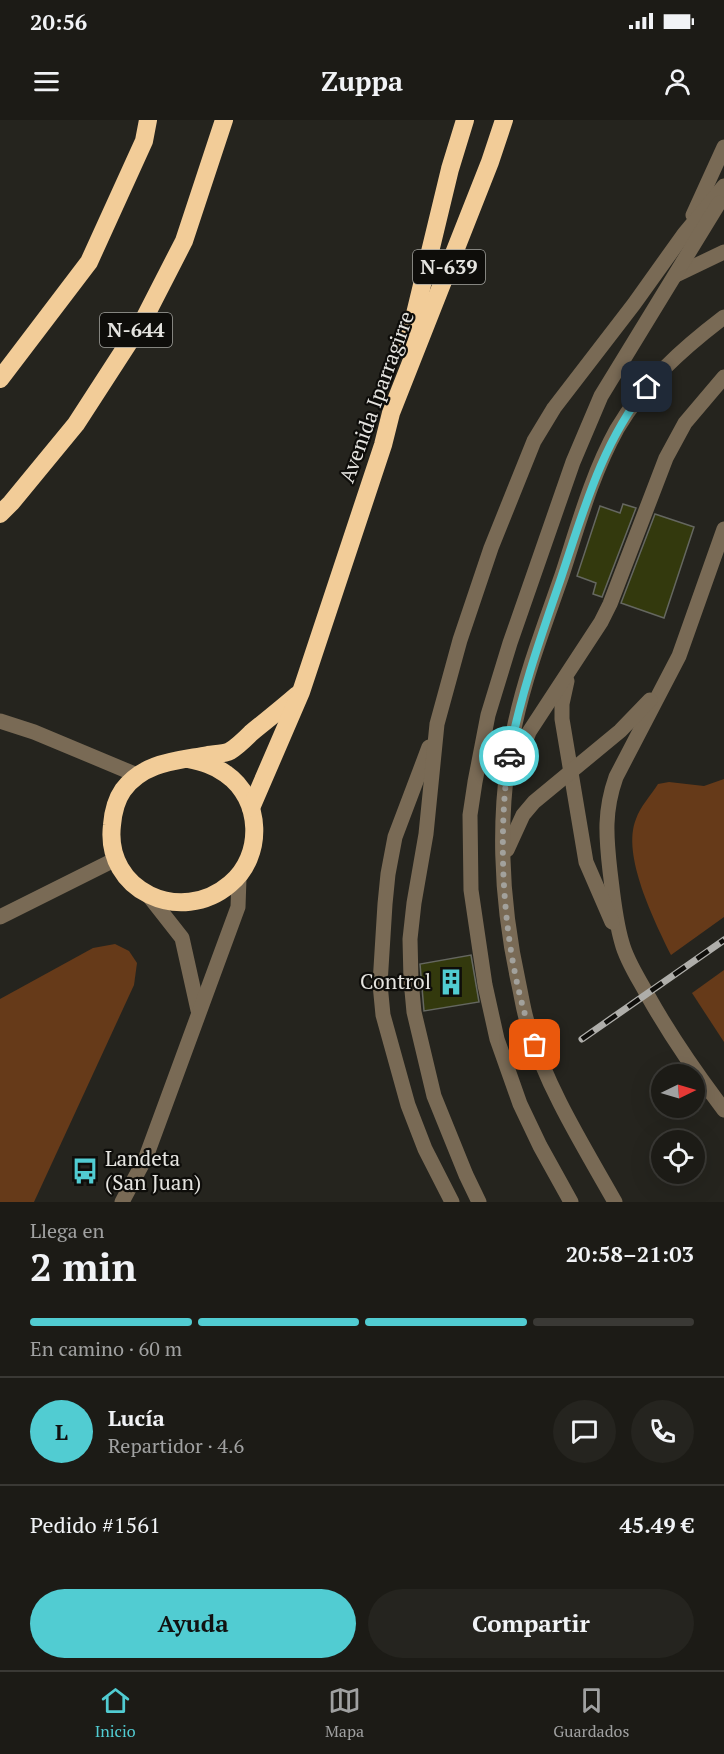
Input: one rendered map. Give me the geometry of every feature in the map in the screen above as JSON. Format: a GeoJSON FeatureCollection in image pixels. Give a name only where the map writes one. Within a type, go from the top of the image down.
{"type":"FeatureCollection","features":[{"type":"Feature","properties":{"kind":"highway"},"geometry":{"type":"LineString","coordinates":[[0,379],[89,262],[144,141],[148,120]]}},
{"type":"Feature","properties":{"kind":"highway","name":"N-644"},"geometry":{"type":"LineString","coordinates":[[0,513],[76,424],[144,319],[184,241],[224,120]]}},
{"type":"Feature","properties":{"kind":"highway","name":"N-639"},"geometry":{"type":"LineString","coordinates":[[391,412],[450,169],[465,120]]}},
{"type":"Feature","properties":{"kind":"highway","name":"Avenida Iparragirre"},"geometry":{"type":"LineString","coordinates":[[251,808],[301,692],[383,445],[391,412],[490,162],[504,120]]}},
{"type":"Feature","properties":{"kind":"highway"},"geometry":{"type":"LineString","coordinates":[[188,759],[208,764],[227,774],[242,789],[251,808],[255,826],[254,844],[239,878],[220,893],[197,903],[172,903],[149,896],[129,880],[116,859],[110,837],[113,814],[122,792],[136,775],[161,763],[229,752],[301,692]]}},
{"type":"Feature","properties":{"kind":"street"},"geometry":{"type":"LineString","coordinates":[[684,234],[724,147]]}},
{"type":"Feature","properties":{"kind":"street"},"geometry":{"type":"LineString","coordinates":[[452,1202],[425,1149],[408,1105],[383,1015],[380,984],[385,904],[395,837],[437,724],[460,640],[491,548],[534,441],[554,408],[634,304],[684,234],[724,186]]}},
{"type":"Feature","properties":{"kind":"street"},"geometry":{"type":"LineString","coordinates":[[571,1202],[525,1115],[497,1039],[485,986],[471,890],[469,850],[473,793],[488,715],[531,580],[573,462],[601,396],[724,196]]}},
{"type":"Feature","properties":{"kind":"street"},"geometry":{"type":"LineString","coordinates":[[634,304],[668,279],[724,252]]}},
{"type":"Feature","properties":{"kind":"street"},"geometry":{"type":"LineString","coordinates":[[615,1202],[542,1063],[528,1027],[509,934],[503,868],[509,759],[526,679],[600,467],[617,430],[635,402],[659,373],[684,349],[724,317]]}},
{"type":"Feature","properties":{"kind":"street"},"geometry":{"type":"LineString","coordinates":[[504,818],[511,781],[529,732],[601,622],[666,458],[685,423],[724,377]]}},
{"type":"Feature","properties":{"kind":"street"},"geometry":{"type":"LineString","coordinates":[[622,944],[607,841],[607,810],[616,777],[679,656],[724,529]]}},
{"type":"Feature","properties":{"kind":"street"},"geometry":{"type":"LineString","coordinates":[[579,657],[567,679],[562,704],[586,862],[632,968],[671,1038],[724,1110]]}},
{"type":"Feature","properties":{"kind":"street"},"geometry":{"type":"LineString","coordinates":[[503,868],[507,848],[523,815],[534,802],[620,731],[664,684]]}},
{"type":"Feature","properties":{"kind":"street"},"geometry":{"type":"LineString","coordinates":[[0,721],[34,732],[136,775]]}},
{"type":"Feature","properties":{"kind":"street"},"geometry":{"type":"LineString","coordinates":[[437,724],[426,834],[410,939],[411,980],[414,1012],[435,1096],[465,1175],[479,1202]]}},
{"type":"Feature","properties":{"kind":"street"},"geometry":{"type":"LineString","coordinates":[[0,917],[116,859]]}},
{"type":"Feature","properties":{"kind":"street"},"geometry":{"type":"LineString","coordinates":[[122,1202],[146,1157],[237,907],[239,878]]}},
{"type":"Feature","properties":{"kind":"street"},"geometry":{"type":"LineString","coordinates":[[149,896],[182,938],[198,1010]]}},
{"type":"Feature","properties":{"kind":"shaded area"},"geometry":{"type":"Polygon","coordinates":[[[724,779],[724,917],[671,955],[649,907],[636,869],[633,834],[636,819],[658,784],[669,782],[704,786],[724,779]]]}},
{"type":"Feature","properties":{"kind":"shaded area"},"geometry":{"type":"Polygon","coordinates":[[[115,944],[129,951],[137,963],[134,985],[34,1202],[0,1202],[0,999],[93,948],[115,944]]]}},
{"type":"Feature","properties":{"kind":"shaded area"},"geometry":{"type":"Polygon","coordinates":[[[724,970],[724,1042],[692,993],[724,970]]]}},
{"type":"Feature","properties":{"kind":"building"},"geometry":{"type":"Polygon","coordinates":[[[623,504],[636,508],[602,597],[593,594],[596,583],[577,576],[600,506],[620,513],[623,504]]]}},
{"type":"Feature","properties":{"kind":"building"},"geometry":{"type":"Polygon","coordinates":[[[655,514],[694,527],[664,618],[621,603],[655,514]]]}},
{"type":"Feature","properties":{"kind":"building","name":"Control"},"geometry":{"type":"Polygon","coordinates":[[[471,955],[479,1002],[424,1011],[420,964],[471,955]]]}},
{"type":"Feature","properties":{"kind":"railway"},"geometry":{"type":"LineString","coordinates":[[582,1039],[724,940]]}},
{"type":"Feature","properties":{"kind":"way so far"},"geometry":{"type":"LineString","coordinates":[[509,756],[503,841],[505,893],[509,934],[517,977],[528,1027],[535,1045]]}},
{"type":"Feature","properties":{"kind":"place","name":"Control"},"geometry":{"type":"Point","coordinates":[451,982]}},
{"type":"Feature","properties":{"kind":"place","name":"Landeta (San Juan)"},"geometry":{"type":"Point","coordinates":[85,1171]}},
{"type":"Feature","properties":{"kind":"route"},"geometry":{"type":"LineString","coordinates":[[509,756],[526,679],[591,488],[617,430],[647,387]]}}]}
